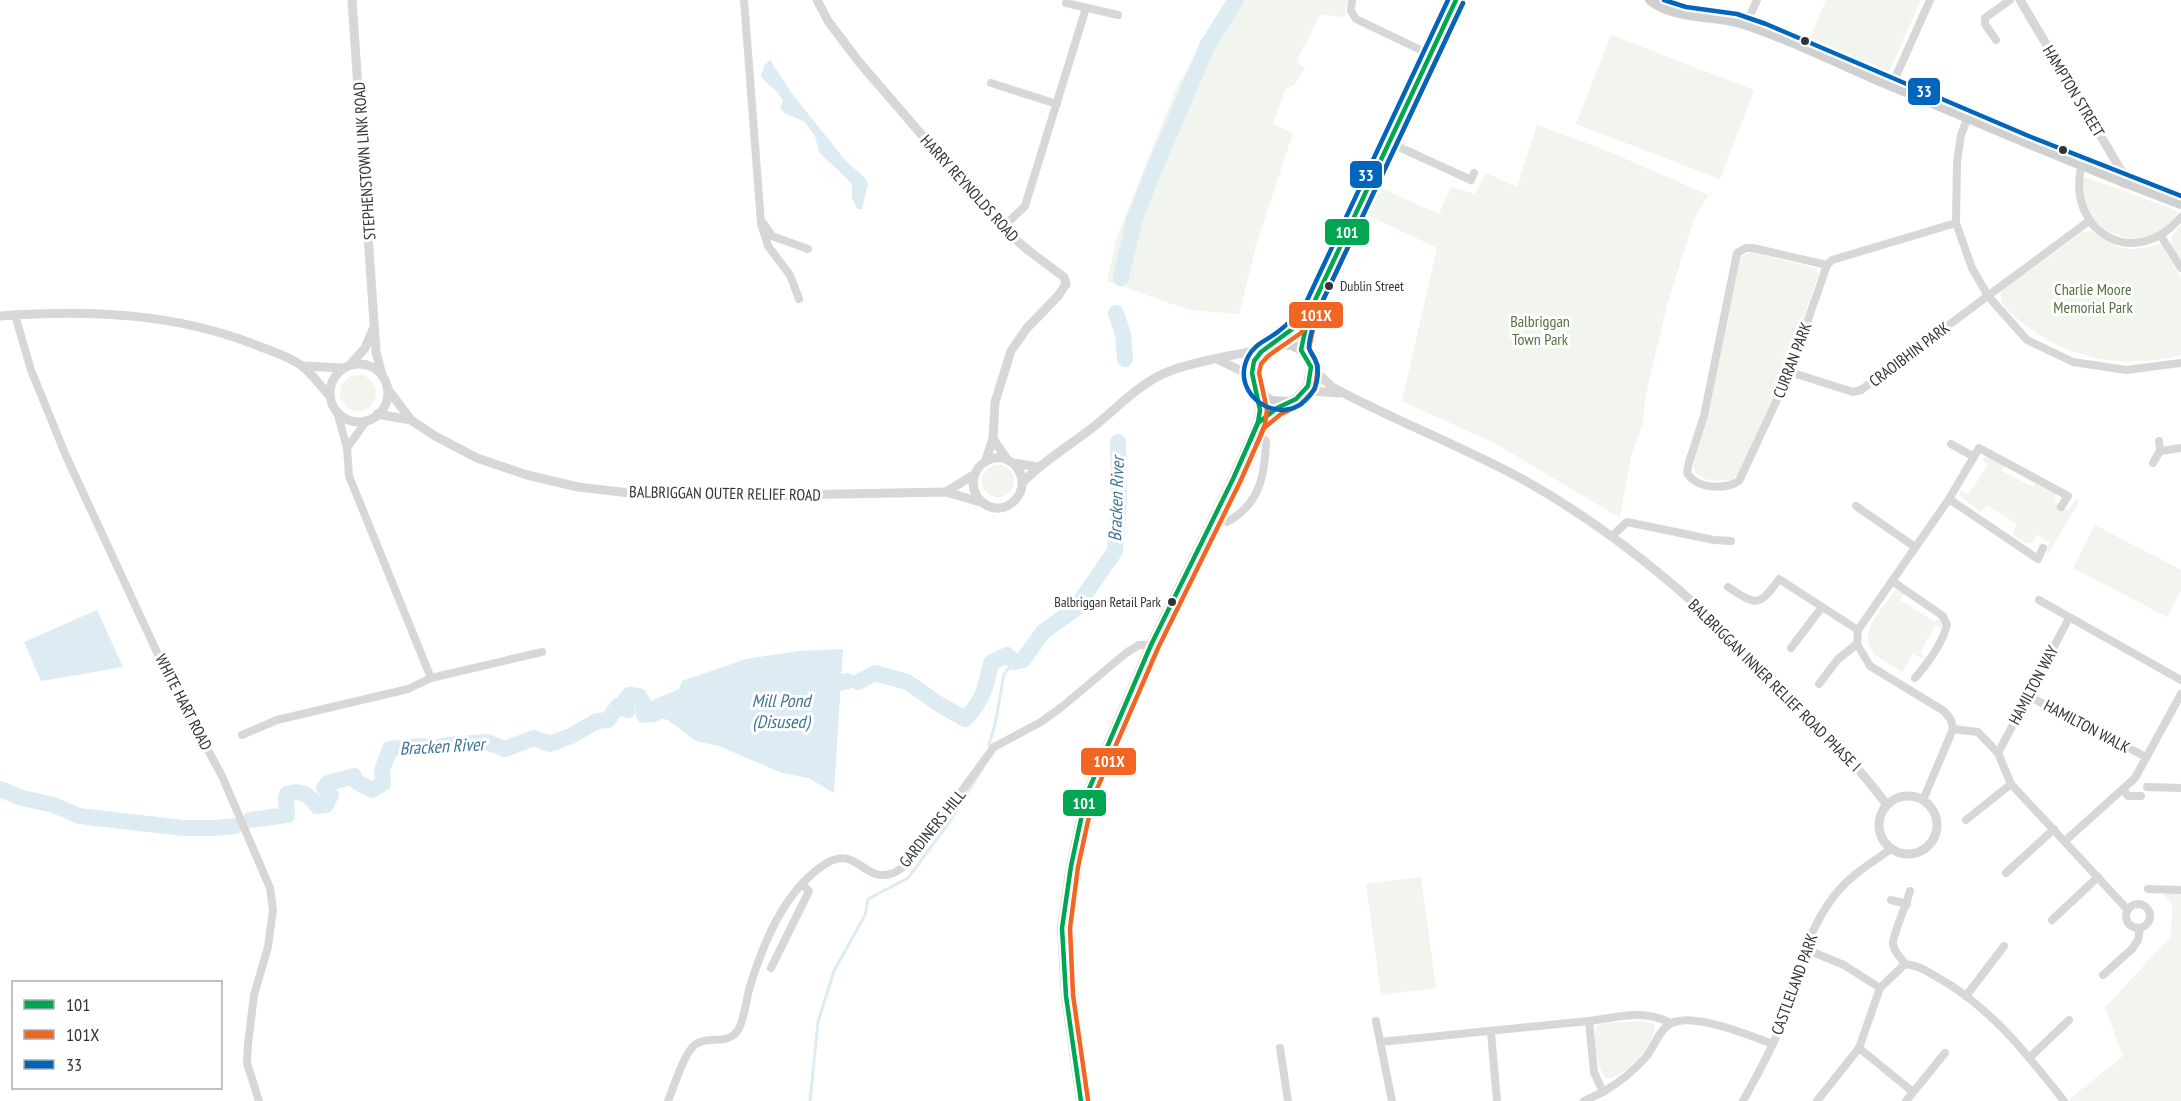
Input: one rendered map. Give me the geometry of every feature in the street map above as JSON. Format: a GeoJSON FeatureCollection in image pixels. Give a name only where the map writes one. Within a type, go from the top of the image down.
{"type":"FeatureCollection","features":[{"type":"Feature","properties":{"kind":"main road"},"geometry":{"type":"LineString","coordinates":[[1301,350],[1309,313],[1456,0]]}},
{"type":"Feature","properties":{"kind":"main road"},"geometry":{"type":"LineString","coordinates":[[1650,0],[1657,5],[1680,13],[1724,18],[1746,24],[2081,167],[2181,204]]}},
{"type":"Feature","properties":{"kind":"main road"},"geometry":{"type":"LineString","coordinates":[[1081,1101],[1066,996],[1062,928],[1071,866],[1086,796],[1151,645],[1256,428],[1260,409],[1257,391],[1251,376],[1254,360],[1309,313]]}},
{"type":"Feature","properties":{"kind":"main road"},"geometry":{"type":"LineString","coordinates":[[1256,428],[1303,393],[1311,377],[1311,367],[1301,350],[1292,345],[1269,346]]}},
{"type":"Feature","properties":{"kind":"main road"},"geometry":{"type":"LineString","coordinates":[[1257,391],[1271,401],[1288,402]]}},
{"type":"Feature","properties":{"kind":"street","name":"STEPHENSTOWN LINK ROAD"},"geometry":{"type":"LineString","coordinates":[[352,0],[376,323],[376,352],[382,375]]}},
{"type":"Feature","properties":{"kind":"street"},"geometry":{"type":"LineString","coordinates":[[744,0],[761,220],[768,246],[790,275],[799,299]]}},
{"type":"Feature","properties":{"kind":"street","name":"HARRY REYNOLDS ROAD"},"geometry":{"type":"LineString","coordinates":[[817,0],[828,21],[859,62],[1002,228],[1064,277],[1066,284],[1058,296],[1027,328],[1011,351],[995,402],[993,439],[985,462]]}},
{"type":"Feature","properties":{"kind":"street"},"geometry":{"type":"LineString","coordinates":[[1352,0],[1351,11],[1356,20],[1429,54]]}},
{"type":"Feature","properties":{"kind":"street"},"geometry":{"type":"LineString","coordinates":[[1746,24],[1757,0]]}},
{"type":"Feature","properties":{"kind":"street"},"geometry":{"type":"LineString","coordinates":[[1892,86],[1930,0]]}},
{"type":"Feature","properties":{"kind":"street"},"geometry":{"type":"LineString","coordinates":[[1996,40],[1985,24],[1985,18],[2010,0]]}},
{"type":"Feature","properties":{"kind":"street","name":"HAMPTON STREET"},"geometry":{"type":"LineString","coordinates":[[2020,0],[2125,177],[2123,183]]}},
{"type":"Feature","properties":{"kind":"street"},"geometry":{"type":"LineString","coordinates":[[1066,3],[1118,15]]}},
{"type":"Feature","properties":{"kind":"street"},"geometry":{"type":"LineString","coordinates":[[1002,228],[1025,206],[1086,8]]}},
{"type":"Feature","properties":{"kind":"street"},"geometry":{"type":"LineString","coordinates":[[991,83],[1057,104]]}},
{"type":"Feature","properties":{"kind":"street"},"geometry":{"type":"LineString","coordinates":[[1967,118],[1961,135],[1957,162],[1956,223],[1972,268],[1988,296],[2027,340],[2073,362],[2126,370],[2181,363]]}},
{"type":"Feature","properties":{"kind":"street"},"geometry":{"type":"LineString","coordinates":[[1388,142],[1471,180],[1474,172]]}},
{"type":"Feature","properties":{"kind":"street"},"geometry":{"type":"LineString","coordinates":[[2081,167],[2079,184],[2081,200],[2089,221],[2104,235],[2123,243],[2142,243],[2161,236],[2181,218]]}},
{"type":"Feature","properties":{"kind":"street"},"geometry":{"type":"LineString","coordinates":[[761,220],[772,236],[808,249]]}},
{"type":"Feature","properties":{"kind":"street","name":"CRAOIBHIN PARK"},"geometry":{"type":"LineString","coordinates":[[1790,372],[1853,392],[1861,390],[2089,221]]}},
{"type":"Feature","properties":{"kind":"street"},"geometry":{"type":"LineString","coordinates":[[1827,265],[1832,260],[1956,223]]}},
{"type":"Feature","properties":{"kind":"street"},"geometry":{"type":"LineString","coordinates":[[2161,236],[2181,268]]}},
{"type":"Feature","properties":{"kind":"street","name":"CURRAN PARK"},"geometry":{"type":"LineString","coordinates":[[1746,248],[1753,248],[1827,265],[1790,372],[1739,481],[1730,486],[1713,487],[1692,480],[1687,473],[1689,462],[1704,416],[1737,253],[1746,248]]}},
{"type":"Feature","properties":{"kind":"street"},"geometry":{"type":"LineString","coordinates":[[0,316],[69,312],[169,321],[237,337],[303,366],[367,365],[382,375],[387,388],[386,404],[368,420],[348,448]]}},
{"type":"Feature","properties":{"kind":"street","name":"WHITE HART ROAD"},"geometry":{"type":"LineString","coordinates":[[15,315],[31,370],[66,456],[168,676],[222,776],[270,888],[273,910],[268,947],[254,994],[247,1063],[259,1101]]}},
{"type":"Feature","properties":{"kind":"street","name":"STEPHENSTOWN LINK ROAD"},"geometry":{"type":"LineString","coordinates":[[346,366],[365,348],[376,323]]}},
{"type":"Feature","properties":{"kind":"street"},"geometry":{"type":"LineString","coordinates":[[1023,482],[1037,467],[1054,458],[1091,430],[1140,388],[1167,372],[1269,346]]}},
{"type":"Feature","properties":{"kind":"street"},"geometry":{"type":"LineString","coordinates":[[1219,360],[1251,376]]}},
{"type":"Feature","properties":{"kind":"street"},"geometry":{"type":"LineString","coordinates":[[303,366],[330,396],[337,412],[348,448],[348,476],[431,678]]}},
{"type":"Feature","properties":{"kind":"street"},"geometry":{"type":"LineString","coordinates":[[330,396],[333,380],[346,366]]}},
{"type":"Feature","properties":{"kind":"street","name":"BALBRIGGAN INNER RELIEF ROAD PHASE I"},"geometry":{"type":"LineString","coordinates":[[1311,367],[1332,387],[1522,479],[1612,536],[1684,592],[1722,627],[1867,778],[1887,805]]}},
{"type":"Feature","properties":{"kind":"street","name":"BALBRIGGAN OUTER RELIEF ROAD"},"geometry":{"type":"LineString","coordinates":[[387,388],[411,420],[435,436],[477,458],[527,475],[578,487],[647,495],[733,496],[946,492],[984,503]]}},
{"type":"Feature","properties":{"kind":"street","name":"BALBRIGGAN INNER RELIEF ROAD PHASE I"},"geometry":{"type":"LineString","coordinates":[[1303,393],[1311,391],[1344,393]]}},
{"type":"Feature","properties":{"kind":"street"},"geometry":{"type":"LineString","coordinates":[[337,412],[351,420],[368,420]]}},
{"type":"Feature","properties":{"kind":"street","name":"BALBRIGGAN OUTER RELIEF ROAD"},"geometry":{"type":"LineString","coordinates":[[377,414],[411,420]]}},
{"type":"Feature","properties":{"kind":"street"},"geometry":{"type":"LineString","coordinates":[[1215,516],[1227,522],[1234,518],[1249,504],[1261,485],[1265,471],[1266,441],[1256,428]]}},
{"type":"Feature","properties":{"kind":"street"},"geometry":{"type":"LineString","coordinates":[[975,474],[975,491],[984,503],[999,508],[1013,503],[1019,497],[1023,482],[1022,475],[993,439]]}},
{"type":"Feature","properties":{"kind":"street"},"geometry":{"type":"LineString","coordinates":[[2153,463],[2160,451],[2158,441]]}},
{"type":"Feature","properties":{"kind":"street"},"geometry":{"type":"LineString","coordinates":[[1951,444],[1974,457]]}},
{"type":"Feature","properties":{"kind":"street"},"geometry":{"type":"LineString","coordinates":[[1923,800],[1953,729],[1951,720],[1944,711],[1870,666],[1857,644],[1858,630],[1949,499],[1979,448],[2068,496],[2061,507]]}},
{"type":"Feature","properties":{"kind":"street"},"geometry":{"type":"LineString","coordinates":[[2160,451],[2181,448]]}},
{"type":"Feature","properties":{"kind":"street"},"geometry":{"type":"LineString","coordinates":[[946,492],[975,474],[985,462],[993,458],[1037,467]]}},
{"type":"Feature","properties":{"kind":"street"},"geometry":{"type":"LineString","coordinates":[[1949,499],[2038,559],[2043,548]]}},
{"type":"Feature","properties":{"kind":"street"},"geometry":{"type":"LineString","coordinates":[[1856,506],[1915,547]]}},
{"type":"Feature","properties":{"kind":"street"},"geometry":{"type":"LineString","coordinates":[[1612,536],[1627,522],[1714,540],[1731,541]]}},
{"type":"Feature","properties":{"kind":"street"},"geometry":{"type":"LineString","coordinates":[[1728,587],[1756,602],[1762,600],[1779,579],[1858,630]]}},
{"type":"Feature","properties":{"kind":"street"},"geometry":{"type":"LineString","coordinates":[[1892,581],[1943,616],[1947,625],[1945,633],[1927,664],[1915,678]]}},
{"type":"Feature","properties":{"kind":"street"},"geometry":{"type":"LineString","coordinates":[[2039,600],[2181,680]]}},
{"type":"Feature","properties":{"kind":"street"},"geometry":{"type":"LineString","coordinates":[[1791,648],[1822,607]]}},
{"type":"Feature","properties":{"kind":"street","name":"HAMILTON WAY"},"geometry":{"type":"LineString","coordinates":[[1998,753],[2069,618]]}},
{"type":"Feature","properties":{"kind":"street"},"geometry":{"type":"LineString","coordinates":[[1819,684],[1838,658],[1857,644]]}},
{"type":"Feature","properties":{"kind":"street","name":"GARDINERS HILL"},"geometry":{"type":"LineString","coordinates":[[668,1101],[690,1051],[696,1044],[730,1038],[737,1031],[750,987],[773,925],[786,903],[821,867],[845,857],[878,875],[896,873],[917,852],[992,750],[1041,722],[1126,653],[1139,645],[1151,645]]}},
{"type":"Feature","properties":{"kind":"street"},"geometry":{"type":"LineString","coordinates":[[242,735],[277,720],[408,690],[431,678],[542,652]]}},
{"type":"Feature","properties":{"kind":"street"},"geometry":{"type":"LineString","coordinates":[[2065,841],[2135,778],[2181,694]]}},
{"type":"Feature","properties":{"kind":"street","name":"HAMILTON WALK"},"geometry":{"type":"LineString","coordinates":[[2028,696],[2146,757]]}},
{"type":"Feature","properties":{"kind":"street"},"geometry":{"type":"LineString","coordinates":[[1953,729],[1978,732],[1998,753],[2011,784],[2128,910]]}},
{"type":"Feature","properties":{"kind":"street"},"geometry":{"type":"LineString","coordinates":[[1966,820],[2011,784]]}},
{"type":"Feature","properties":{"kind":"street"},"geometry":{"type":"LineString","coordinates":[[2147,787],[2181,788]]}},
{"type":"Feature","properties":{"kind":"street"},"geometry":{"type":"LineString","coordinates":[[2123,789],[2128,796],[2141,796]]}},
{"type":"Feature","properties":{"kind":"street"},"geometry":{"type":"LineString","coordinates":[[1904,796],[1923,800],[1930,806],[1938,824],[1933,842],[1918,853],[1909,855],[1891,849],[1884,842],[1879,823],[1887,805],[1904,796]]}},
{"type":"Feature","properties":{"kind":"street"},"geometry":{"type":"LineString","coordinates":[[2006,873],[2054,829]]}},
{"type":"Feature","properties":{"kind":"street","name":"CASTLELAND PARK"},"geometry":{"type":"LineString","coordinates":[[1743,1101],[1773,1044],[1805,949],[1821,915],[1835,894],[1854,876],[1891,849]]}},
{"type":"Feature","properties":{"kind":"street"},"geometry":{"type":"LineString","coordinates":[[2052,920],[2098,877]]}},
{"type":"Feature","properties":{"kind":"street"},"geometry":{"type":"LineString","coordinates":[[771,968],[808,891],[803,885]]}},
{"type":"Feature","properties":{"kind":"street"},"geometry":{"type":"LineString","coordinates":[[2148,889],[2181,890]]}},
{"type":"Feature","properties":{"kind":"street"},"geometry":{"type":"LineString","coordinates":[[1905,964],[1895,950],[1893,941],[1910,891]]}},
{"type":"Feature","properties":{"kind":"street"},"geometry":{"type":"LineString","coordinates":[[1891,900],[1907,904]]}},
{"type":"Feature","properties":{"kind":"street"},"geometry":{"type":"LineString","coordinates":[[2103,975],[2132,949],[2138,940],[2138,931],[2149,922],[2149,910],[2139,904],[2128,910],[2126,917],[2129,924],[2140,928]]}},
{"type":"Feature","properties":{"kind":"street"},"geometry":{"type":"LineString","coordinates":[[1966,996],[2004,946]]}},
{"type":"Feature","properties":{"kind":"street"},"geometry":{"type":"LineString","coordinates":[[1805,949],[1844,965],[1880,988]]}},
{"type":"Feature","properties":{"kind":"street"},"geometry":{"type":"LineString","coordinates":[[1817,1101],[1859,1048],[1880,988],[1905,964],[1915,964],[1966,996],[2000,1025],[2064,1101]]}},
{"type":"Feature","properties":{"kind":"street"},"geometry":{"type":"LineString","coordinates":[[1380,1042],[1644,1014],[1657,1016],[1671,1023]]}},
{"type":"Feature","properties":{"kind":"street"},"geometry":{"type":"LineString","coordinates":[[1584,1101],[1626,1078],[1671,1023],[1681,1020],[1722,1025],[1773,1044]]}},
{"type":"Feature","properties":{"kind":"street"},"geometry":{"type":"LineString","coordinates":[[2029,1058],[2069,1020]]}},
{"type":"Feature","properties":{"kind":"street"},"geometry":{"type":"LineString","coordinates":[[1377,1021],[1392,1101]]}},
{"type":"Feature","properties":{"kind":"street"},"geometry":{"type":"LineString","coordinates":[[1589,1021],[1594,1072],[1604,1092]]}},
{"type":"Feature","properties":{"kind":"street"},"geometry":{"type":"LineString","coordinates":[[1491,1032],[1497,1101]]}},
{"type":"Feature","properties":{"kind":"street"},"geometry":{"type":"LineString","coordinates":[[1280,1048],[1288,1101]]}},
{"type":"Feature","properties":{"kind":"street"},"geometry":{"type":"LineString","coordinates":[[1859,1048],[1913,1092]]}},
{"type":"Feature","properties":{"kind":"street"},"geometry":{"type":"LineString","coordinates":[[1906,1101],[1945,1053]]}},
{"type":"Feature","properties":{"kind":"green space"},"geometry":{"type":"Polygon","coordinates":[[[1231,0],[1347,0],[1345,17],[1320,15],[1296,62],[1305,68],[1295,84],[1285,90],[1273,124],[1293,133],[1257,242],[1239,314],[1189,310],[1107,281],[1117,237],[1177,86],[1231,0]]]}},
{"type":"Feature","properties":{"kind":"green space"},"geometry":{"type":"Polygon","coordinates":[[[1826,0],[1921,0],[1888,74],[1808,43],[1826,0]]]}},
{"type":"Feature","properties":{"kind":"green space"},"geometry":{"type":"Polygon","coordinates":[[[1611,35],[1754,90],[1720,179],[1576,124],[1611,35]]]}},
{"type":"Feature","properties":{"kind":"green space","name":"Balbriggan Town Park"},"geometry":{"type":"Polygon","coordinates":[[[1537,125],[1605,150],[1709,195],[1694,219],[1667,305],[1645,399],[1643,423],[1631,456],[1620,518],[1498,445],[1402,401],[1437,248],[1365,214],[1368,207],[1374,206],[1378,187],[1439,214],[1451,187],[1475,194],[1486,173],[1517,187],[1537,125]]]}},
{"type":"Feature","properties":{"kind":"green space","name":"Charlie Moore Memorial Park"},"geometry":{"type":"Polygon","coordinates":[[[2083,178],[2178,213],[2167,226],[2152,235],[2141,238],[2118,236],[2099,225],[2091,216],[2084,199],[2083,178]]]}},
{"type":"Feature","properties":{"kind":"green space"},"geometry":{"type":"Polygon","coordinates":[[[2181,225],[2181,261],[2174,250],[2171,239],[2181,225]]]}},
{"type":"Feature","properties":{"kind":"green space","name":"Charlie Moore Memorial Park"},"geometry":{"type":"Polygon","coordinates":[[[2092,231],[2124,248],[2136,249],[2161,244],[2181,277],[2181,355],[2138,361],[2096,358],[2055,344],[2011,314],[2006,308],[2002,301],[2001,291],[2083,232],[2092,231]]]}},
{"type":"Feature","properties":{"kind":"green space"},"geometry":{"type":"Polygon","coordinates":[[[1752,252],[1814,268],[1819,273],[1784,375],[1741,471],[1732,480],[1706,479],[1697,473],[1693,461],[1708,417],[1737,268],[1741,257],[1752,252]]]}},
{"type":"Feature","properties":{"kind":"green space"},"geometry":{"type":"Polygon","coordinates":[[[358,375],[371,380],[376,393],[371,406],[358,411],[345,406],[340,393],[345,380],[358,375]]]}},
{"type":"Feature","properties":{"kind":"green space"},"geometry":{"type":"Polygon","coordinates":[[[1991,456],[2005,465],[2002,471],[2033,487],[2037,482],[2056,492],[2055,502],[2068,510],[2076,499],[2080,500],[2046,558],[2049,542],[2037,535],[2031,543],[2027,543],[2013,535],[2017,525],[1987,505],[1981,512],[1959,495],[1961,490],[1968,495],[1988,465],[1982,460],[1991,456]]]}},
{"type":"Feature","properties":{"kind":"green space"},"geometry":{"type":"Polygon","coordinates":[[[998,465],[1009,470],[1014,481],[1009,492],[998,497],[987,492],[982,481],[987,470],[998,465]]]}},
{"type":"Feature","properties":{"kind":"green space"},"geometry":{"type":"Polygon","coordinates":[[[2095,525],[2181,570],[2181,590],[2167,617],[2073,568],[2095,525]]]}},
{"type":"Feature","properties":{"kind":"green space"},"geometry":{"type":"Polygon","coordinates":[[[1896,590],[1904,593],[1900,600],[1935,622],[1939,617],[1944,624],[1942,628],[1935,625],[1920,653],[1926,658],[1923,659],[1913,654],[1902,672],[1874,653],[1869,645],[1868,637],[1874,620],[1896,590]]]}},
{"type":"Feature","properties":{"kind":"green space"},"geometry":{"type":"Polygon","coordinates":[[[1421,877],[1436,988],[1381,995],[1366,884],[1421,877]]]}},
{"type":"Feature","properties":{"kind":"green space"},"geometry":{"type":"Polygon","coordinates":[[[2161,890],[2181,890],[2181,1101],[2067,1101],[2123,1056],[2105,1008],[2171,936],[2172,906],[2161,890]]]}},
{"type":"Feature","properties":{"kind":"green space"},"geometry":{"type":"Polygon","coordinates":[[[1642,1021],[1654,1024],[1651,1040],[1645,1050],[1621,1074],[1605,1078],[1596,1053],[1596,1026],[1603,1023],[1642,1021]]]}},
{"type":"Feature","properties":{"kind":"water"},"geometry":{"type":"Polygon","coordinates":[[[770,60],[793,95],[845,160],[866,179],[868,184],[862,209],[857,209],[852,198],[852,184],[819,152],[815,136],[805,122],[784,113],[780,108],[783,101],[781,97],[761,76],[764,66],[770,60]]]}},
{"type":"Feature","properties":{"kind":"water"},"geometry":{"type":"Polygon","coordinates":[[[97,610],[123,667],[41,681],[24,642],[97,610]]]}},
{"type":"Feature","properties":{"kind":"water","name":"Mill Pond (Disused)"},"geometry":{"type":"Polygon","coordinates":[[[843,649],[834,793],[808,778],[782,773],[719,746],[696,741],[668,720],[644,715],[653,700],[679,689],[682,681],[746,659],[799,651],[843,649]]]}},
{"type":"Feature","properties":{"kind":"waterway","name":"Bracken River"},"geometry":{"type":"LineString","coordinates":[[1121,278],[1134,221],[1151,177],[1208,44],[1236,0]]}},
{"type":"Feature","properties":{"kind":"waterway","name":"Bracken River"},"geometry":{"type":"LineString","coordinates":[[1116,313],[1123,334],[1125,359]]}},
{"type":"Feature","properties":{"kind":"waterway","name":"Bracken River"},"geometry":{"type":"LineString","coordinates":[[858,682],[875,673],[907,682],[965,719],[983,693],[991,663],[1007,655],[1014,662],[1023,660],[1043,632],[1075,609],[1115,551],[1119,501],[1118,442]]}},
{"type":"Feature","properties":{"kind":"waterway"},"geometry":{"type":"LineString","coordinates":[[990,748],[1004,674],[1014,662]]}},
{"type":"Feature","properties":{"kind":"waterway","name":"Bracken River"},"geometry":{"type":"LineString","coordinates":[[819,689],[847,681]]}},
{"type":"Feature","properties":{"kind":"waterway","name":"Bracken River"},"geometry":{"type":"LineString","coordinates":[[250,820],[287,815],[286,796],[297,792],[305,794],[317,806],[326,805],[331,795],[324,788],[328,783],[354,776],[357,782],[372,790],[383,783],[382,770],[390,749],[419,746],[434,748],[487,742],[505,749],[534,738],[550,744],[571,736],[597,721],[608,720],[618,706],[628,710],[624,702],[629,695],[639,696],[644,704],[644,715],[655,714],[664,706]]}},
{"type":"Feature","properties":{"kind":"waterway"},"geometry":{"type":"LineString","coordinates":[[810,1101],[818,1022],[834,971],[865,915],[868,899],[908,878],[948,824],[984,766]]}},
{"type":"Feature","properties":{"kind":"waterway","name":"Bracken River"},"geometry":{"type":"LineString","coordinates":[[0,789],[22,798],[54,805],[79,816],[183,828],[235,826]]}},
{"type":"Feature","properties":{"kind":"transit line","name":"33"},"geometry":{"type":"LineString","coordinates":[[1448,0],[1303,309],[1275,334],[1258,345],[1248,357],[1244,372],[1246,385],[1252,396],[1262,404],[1274,409],[1287,409],[1300,405],[1311,394],[1318,377],[1315,359],[1309,347],[1316,315],[1463,3]]}},
{"type":"Feature","properties":{"kind":"transit line","name":"101"},"geometry":{"type":"LineString","coordinates":[[1081,1101],[1066,996],[1062,928],[1071,866],[1086,796],[1151,645],[1258,423],[1277,408],[1296,399],[1308,386],[1311,367],[1301,350],[1309,313],[1456,0]]}},
{"type":"Feature","properties":{"kind":"transit line","name":"33"},"geometry":{"type":"LineString","coordinates":[[1664,0],[1686,7],[1737,14],[1766,24],[2031,137],[2181,196]]}},
{"type":"Feature","properties":{"kind":"transit line","name":"101X"},"geometry":{"type":"LineString","coordinates":[[1088,1100],[1073,995],[1070,928],[1078,867],[1093,798],[1158,648],[1240,482],[1264,428],[1281,414],[1300,405],[1315,389],[1318,366],[1309,348],[1316,315],[1463,3]]}},
{"type":"Feature","properties":{"kind":"transit line","name":"101"},"geometry":{"type":"LineString","coordinates":[[1250,441],[1260,410],[1252,373],[1254,361],[1261,352],[1295,327],[1311,307]]}},
{"type":"Feature","properties":{"kind":"transit line","name":"101X"},"geometry":{"type":"LineString","coordinates":[[1257,444],[1265,424],[1267,410],[1259,373],[1261,364],[1268,356],[1301,333],[1318,311]]}},
{"type":"Feature","properties":{"kind":"place","name":"Dublin Street"},"geometry":{"type":"Point","coordinates":[1329,286]}},
{"type":"Feature","properties":{"kind":"place","name":"Balbriggan Retail Park"},"geometry":{"type":"Point","coordinates":[1172,602]}}]}
